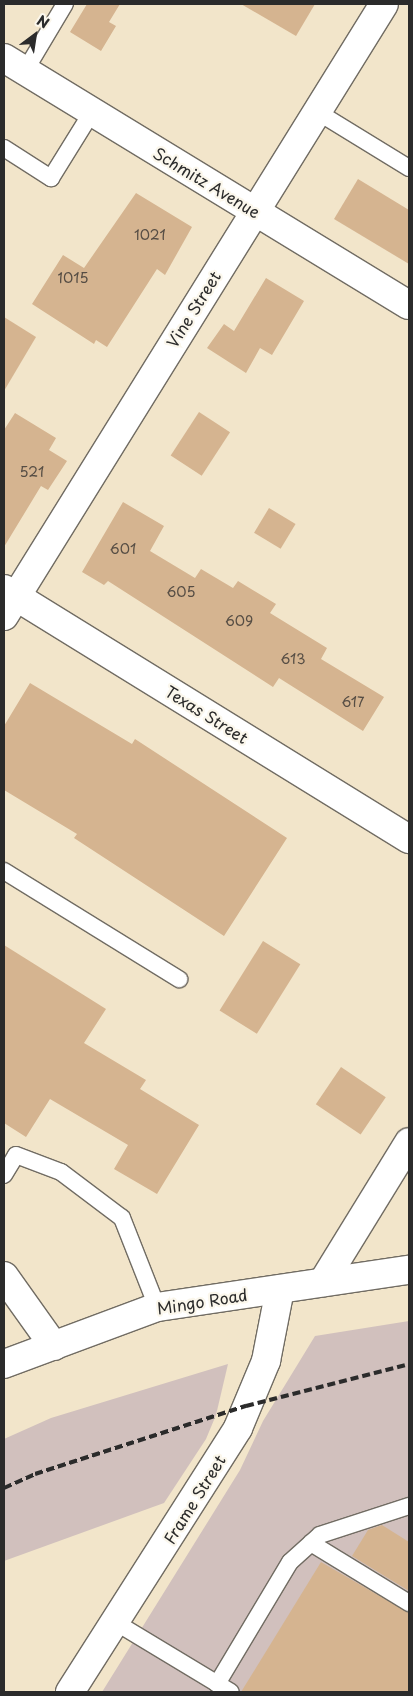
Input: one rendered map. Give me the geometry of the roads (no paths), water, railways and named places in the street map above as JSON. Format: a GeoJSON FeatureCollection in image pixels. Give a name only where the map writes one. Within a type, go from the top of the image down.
{"type":"FeatureCollection","features":[{"type":"Feature","properties":{"kind":"street","name":"Vine Street"},"geometry":{"type":"LineString","coordinates":[[8,600],[384,4]]}},
{"type":"Feature","properties":{"kind":"street","name":"Schmitz Avenue"},"geometry":{"type":"LineString","coordinates":[[14,65],[409,305]]}},
{"type":"Feature","properties":{"kind":"street","name":"Texas Street"},"geometry":{"type":"LineString","coordinates":[[8,600],[409,839]]}},
{"type":"Feature","properties":{"kind":"street"},"geometry":{"type":"LineString","coordinates":[[323,1282],[409,1142]]}},
{"type":"Feature","properties":{"kind":"street","name":"Mingo Road"},"geometry":{"type":"LineString","coordinates":[[4,1364],[157,1308],[409,1270]]}},
{"type":"Feature","properties":{"kind":"street"},"geometry":{"type":"LineString","coordinates":[[4,1276],[54,1346]]}},
{"type":"Feature","properties":{"kind":"street","name":"Frame Street"},"geometry":{"type":"LineString","coordinates":[[70,1692],[238,1428],[266,1362],[280,1289]]}},
{"type":"Feature","properties":{"kind":"lane"},"geometry":{"type":"LineString","coordinates":[[14,65],[65,4]]}},
{"type":"Feature","properties":{"kind":"lane"},"geometry":{"type":"LineString","coordinates":[[316,111],[409,168]]}},
{"type":"Feature","properties":{"kind":"lane"},"geometry":{"type":"LineString","coordinates":[[4,148],[51,178],[92,112]]}},
{"type":"Feature","properties":{"kind":"lane"},"geometry":{"type":"LineString","coordinates":[[4,871],[179,979]]}},
{"type":"Feature","properties":{"kind":"lane"},"geometry":{"type":"LineString","coordinates":[[4,1174],[16,1155],[60,1172],[122,1218],[157,1308]]}},
{"type":"Feature","properties":{"kind":"lane"},"geometry":{"type":"LineString","coordinates":[[115,1622],[224,1688],[290,1562],[311,1543],[347,1523],[409,1506]]}},
{"type":"Feature","properties":{"kind":"lane"},"geometry":{"type":"LineString","coordinates":[[311,1543],[409,1602]]}},
{"type":"Feature","properties":{"kind":"railway"},"geometry":{"type":"LineString","coordinates":[[4,1488],[35,1474],[246,1406],[409,1364]]}}]}
